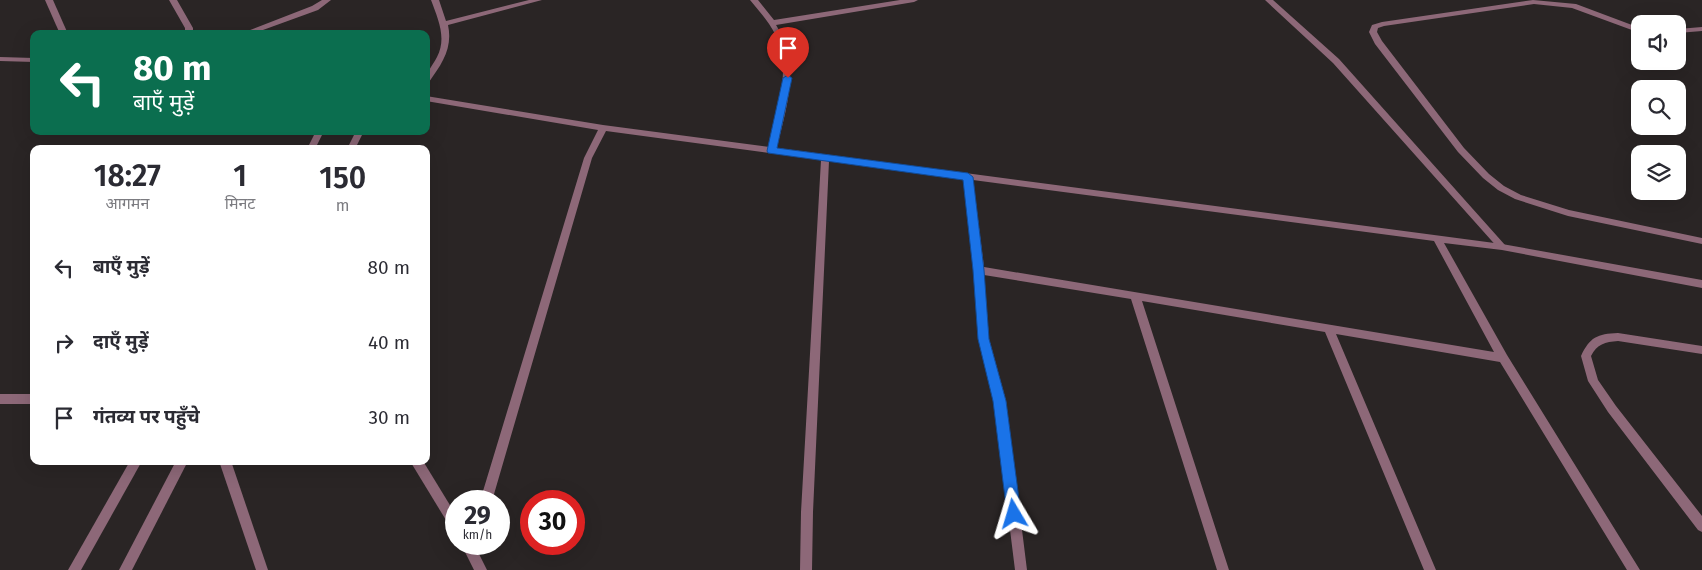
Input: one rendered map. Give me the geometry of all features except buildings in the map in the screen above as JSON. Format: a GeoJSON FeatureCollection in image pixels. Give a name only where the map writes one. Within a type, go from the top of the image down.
{"type":"FeatureCollection","features":[{"type":"Feature","properties":{"kind":"street"},"geometry":{"type":"LineString","coordinates":[[49,0],[62,30]]}},
{"type":"Feature","properties":{"kind":"street"},"geometry":{"type":"LineString","coordinates":[[173,0],[189,30]]}},
{"type":"Feature","properties":{"kind":"street"},"geometry":{"type":"LineString","coordinates":[[255,30],[315,8],[324,4],[327,0]]}},
{"type":"Feature","properties":{"kind":"street"},"geometry":{"type":"LineString","coordinates":[[430,75],[437,66],[445,49],[447,32],[434,0]]}},
{"type":"Feature","properties":{"kind":"street"},"geometry":{"type":"LineString","coordinates":[[444,24],[538,0]]}},
{"type":"Feature","properties":{"kind":"street"},"geometry":{"type":"LineString","coordinates":[[754,0],[772,23],[784,48],[788,63],[788,78],[772,151]]}},
{"type":"Feature","properties":{"kind":"street"},"geometry":{"type":"LineString","coordinates":[[772,23],[914,0]]}},
{"type":"Feature","properties":{"kind":"street"},"geometry":{"type":"LineString","coordinates":[[1269,0],[1336,61],[1502,248]]}},
{"type":"Feature","properties":{"kind":"street"},"geometry":{"type":"LineString","coordinates":[[1631,28],[1573,6],[1534,2],[1382,24],[1375,27],[1373,32],[1378,42],[1460,150],[1501,188],[1518,196],[1568,213],[1702,241]]}},
{"type":"Feature","properties":{"kind":"street"},"geometry":{"type":"LineString","coordinates":[[1686,31],[1702,29]]}},
{"type":"Feature","properties":{"kind":"street"},"geometry":{"type":"LineString","coordinates":[[0,59],[30,60]]}},
{"type":"Feature","properties":{"kind":"street"},"geometry":{"type":"LineString","coordinates":[[430,99],[603,128],[1502,248],[1702,284]]}},
{"type":"Feature","properties":{"kind":"street"},"geometry":{"type":"LineString","coordinates":[[489,490],[588,158],[603,128]]}},
{"type":"Feature","properties":{"kind":"street"},"geometry":{"type":"LineString","coordinates":[[806,570],[806,512],[825,158]]}},
{"type":"Feature","properties":{"kind":"street"},"geometry":{"type":"LineString","coordinates":[[968,177],[984,339],[1000,401],[1021,570]]}},
{"type":"Feature","properties":{"kind":"street"},"geometry":{"type":"LineString","coordinates":[[1438,240],[1503,358],[1634,570]]}},
{"type":"Feature","properties":{"kind":"street"},"geometry":{"type":"LineString","coordinates":[[978,270],[1503,358]]}},
{"type":"Feature","properties":{"kind":"street"},"geometry":{"type":"LineString","coordinates":[[1135,296],[1223,570]]}},
{"type":"Feature","properties":{"kind":"street"},"geometry":{"type":"LineString","coordinates":[[1329,329],[1430,570]]}},
{"type":"Feature","properties":{"kind":"street"},"geometry":{"type":"LineString","coordinates":[[1702,350],[1618,337],[1602,338],[1591,346],[1586,356],[1593,381],[1602,395],[1702,526]]}},
{"type":"Feature","properties":{"kind":"street"},"geometry":{"type":"LineString","coordinates":[[0,399],[30,399]]}},
{"type":"Feature","properties":{"kind":"street"},"geometry":{"type":"LineString","coordinates":[[74,570],[134,465]]}},
{"type":"Feature","properties":{"kind":"street"},"geometry":{"type":"LineString","coordinates":[[125,570],[180,465]]}},
{"type":"Feature","properties":{"kind":"street"},"geometry":{"type":"LineString","coordinates":[[226,465],[262,570]]}},
{"type":"Feature","properties":{"kind":"street"},"geometry":{"type":"LineString","coordinates":[[418,465],[445,508]]}},
{"type":"Feature","properties":{"kind":"street"},"geometry":{"type":"LineString","coordinates":[[475,555],[482,570]]}},
{"type":"Feature","properties":{"kind":"route"},"geometry":{"type":"LineString","coordinates":[[788,78],[772,151],[968,177],[984,339],[1000,401],[1014,514]]}}]}
